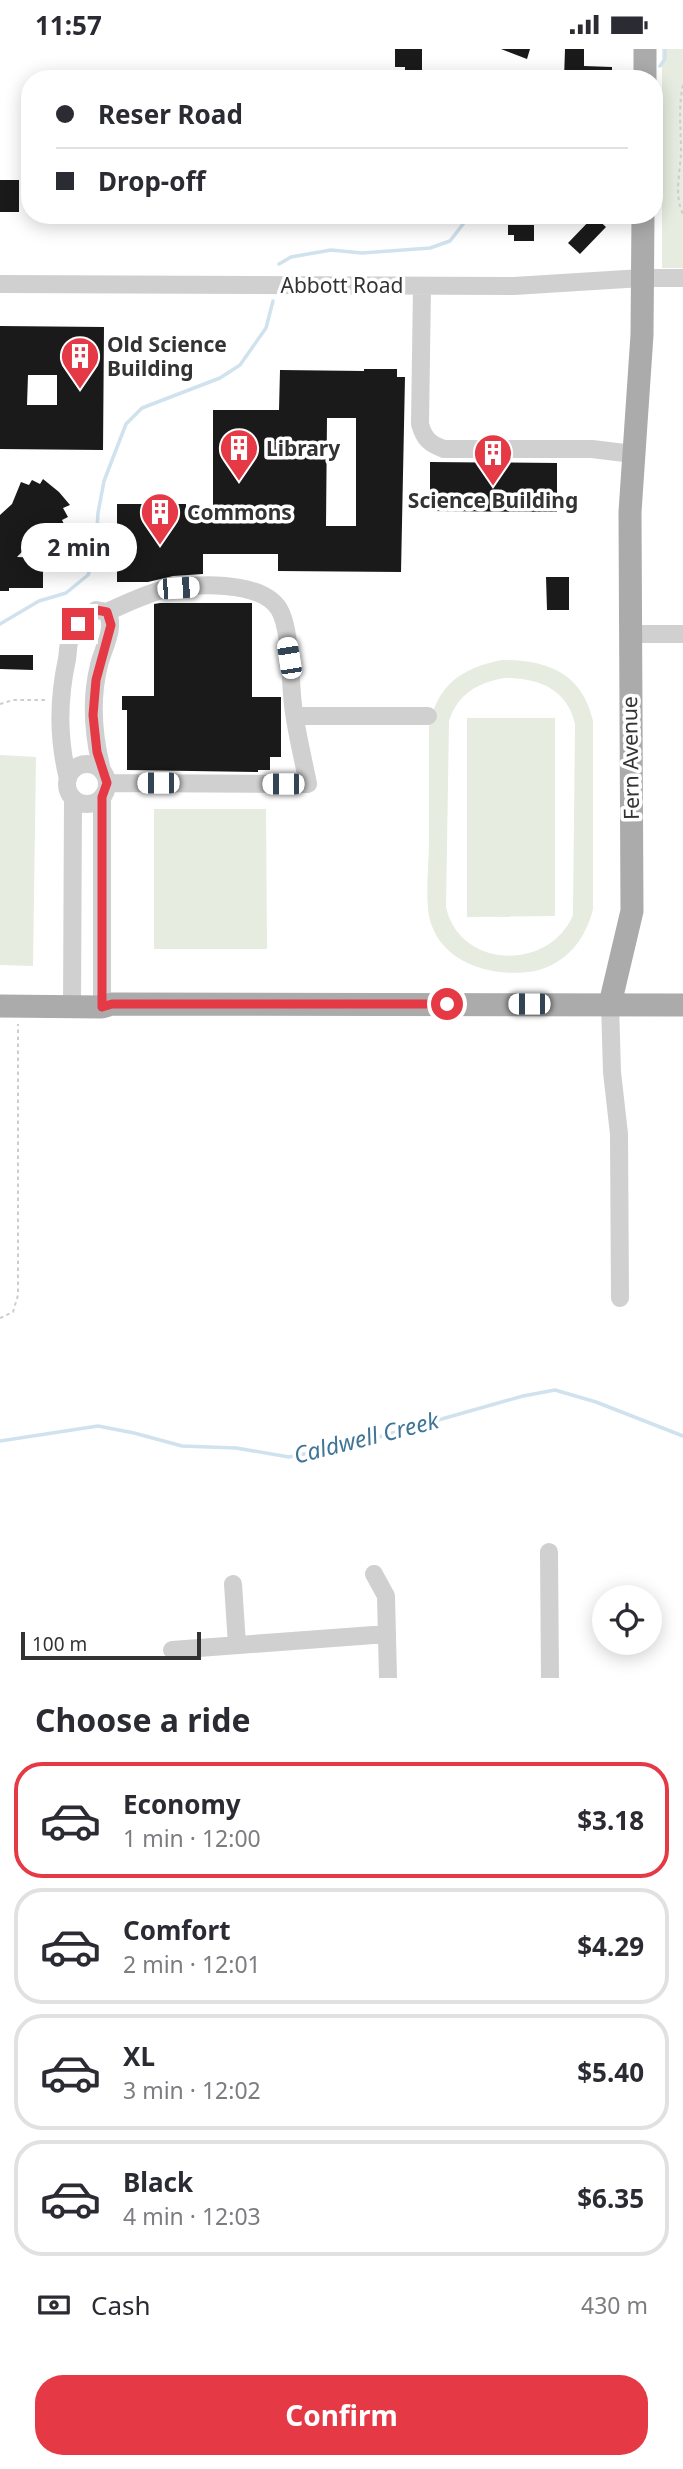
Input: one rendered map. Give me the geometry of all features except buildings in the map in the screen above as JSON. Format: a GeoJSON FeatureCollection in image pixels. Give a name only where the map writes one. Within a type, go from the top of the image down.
{"type":"FeatureCollection","features":[{"type":"Feature","properties":{"kind":"main road"},"geometry":{"type":"LineString","coordinates":[[645,49],[645,70]]}},
{"type":"Feature","properties":{"kind":"main road","name":"Fern Avenue"},"geometry":{"type":"LineString","coordinates":[[610,1004],[632,911],[629,634],[633,454],[642,335],[643,224]]}},
{"type":"Feature","properties":{"kind":"main road"},"geometry":{"type":"LineString","coordinates":[[9,1006],[683,1005]]}},
{"type":"Feature","properties":{"kind":"street","name":"Abbott Road"},"geometry":{"type":"LineString","coordinates":[[0,284],[514,286],[683,278]]}},
{"type":"Feature","properties":{"kind":"street"},"geometry":{"type":"LineString","coordinates":[[422,286],[420,424],[423,436],[432,445],[444,449],[592,449],[633,454]]}},
{"type":"Feature","properties":{"kind":"street"},"geometry":{"type":"LineString","coordinates":[[68,779],[73,769],[83,764],[94,765],[104,783],[97,802],[86,804],[73,798],[68,791],[60,738],[60,700],[70,638],[78,624],[96,610],[107,612],[148,595],[178,588],[238,588],[264,594],[271,599],[282,615],[293,680],[295,716],[308,784],[104,783]]}},
{"type":"Feature","properties":{"kind":"street"},"geometry":{"type":"LineString","coordinates":[[102,1007],[104,783],[93,715],[96,680],[111,625],[107,612]]}},
{"type":"Feature","properties":{"kind":"street"},"geometry":{"type":"LineString","coordinates":[[629,634],[683,634]]}},
{"type":"Feature","properties":{"kind":"street"},"geometry":{"type":"LineString","coordinates":[[295,716],[428,716]]}},
{"type":"Feature","properties":{"kind":"street"},"geometry":{"type":"LineString","coordinates":[[72,1007],[73,798]]}},
{"type":"Feature","properties":{"kind":"street"},"geometry":{"type":"LineString","coordinates":[[72,925],[102,925]]}},
{"type":"Feature","properties":{"kind":"street","name":"Fern Avenue"},"geometry":{"type":"LineString","coordinates":[[610,1004],[612,1072],[620,1134],[620,1298]]}},
{"type":"Feature","properties":{"kind":"street"},"geometry":{"type":"LineString","coordinates":[[549,1552],[550,1678]]}},
{"type":"Feature","properties":{"kind":"street"},"geometry":{"type":"LineString","coordinates":[[374,1574],[386,1596],[388,1678]]}},
{"type":"Feature","properties":{"kind":"street"},"geometry":{"type":"LineString","coordinates":[[233,1584],[237,1645]]}},
{"type":"Feature","properties":{"kind":"street"},"geometry":{"type":"LineString","coordinates":[[172,1650],[387,1635]]}},
{"type":"Feature","properties":{"kind":"path"},"geometry":{"type":"LineString","coordinates":[[683,85],[679,101],[681,151],[678,193],[683,214]]}},
{"type":"Feature","properties":{"kind":"path"},"geometry":{"type":"LineString","coordinates":[[0,704],[13,700],[60,700]]}},
{"type":"Feature","properties":{"kind":"path"},"geometry":{"type":"LineString","coordinates":[[0,1318],[13,1312],[18,1296],[9,1006]]}},
{"type":"Feature","properties":{"kind":"shaded area"},"geometry":{"type":"Polygon","coordinates":[[[662,49],[683,49],[683,268],[662,268],[662,49]]]}},
{"type":"Feature","properties":{"kind":"shaded area"},"geometry":{"type":"Polygon","coordinates":[[[502,660],[534,663],[561,673],[581,691],[593,721],[593,909],[580,940],[573,949],[556,963],[535,971],[500,972],[466,963],[440,942],[432,927],[428,909],[429,727],[438,700],[445,689],[463,674],[487,663],[502,660]],[[516,679],[494,680],[470,691],[458,704],[449,721],[446,907],[455,928],[469,943],[486,952],[506,956],[526,954],[545,946],[562,933],[573,915],[575,724],[565,702],[549,687],[516,679]]]}},
{"type":"Feature","properties":{"kind":"shaded area"},"geometry":{"type":"Polygon","coordinates":[[[467,718],[555,718],[555,916],[467,917],[467,718]]]}},
{"type":"Feature","properties":{"kind":"shaded area"},"geometry":{"type":"Polygon","coordinates":[[[0,755],[36,757],[33,966],[0,965],[0,755]]]}},
{"type":"Feature","properties":{"kind":"shaded area"},"geometry":{"type":"Polygon","coordinates":[[[154,809],[266,809],[267,949],[154,949],[154,809]]]}},
{"type":"Feature","properties":{"kind":"waterway"},"geometry":{"type":"LineString","coordinates":[[660,66],[665,59],[665,49]]}},
{"type":"Feature","properties":{"kind":"waterway"},"geometry":{"type":"LineString","coordinates":[[279,264],[291,257],[331,250],[362,253],[430,248],[450,241],[463,224]]}},
{"type":"Feature","properties":{"kind":"waterway"},"geometry":{"type":"LineString","coordinates":[[0,624],[39,601],[66,593],[88,575],[95,557],[98,513],[104,481],[126,424],[142,408],[220,378],[240,365],[266,328],[273,301]]}},
{"type":"Feature","properties":{"kind":"waterway","name":"Caldwell Creek"},"geometry":{"type":"LineString","coordinates":[[0,1441],[98,1426],[182,1446],[236,1448],[289,1457],[350,1445],[523,1396],[555,1390],[596,1402],[683,1436]]}},
{"type":"Feature","properties":{"kind":"place","name":"Old Science Building"},"geometry":{"type":"Point","coordinates":[80,390]}},
{"type":"Feature","properties":{"kind":"place","name":"Library"},"geometry":{"type":"Point","coordinates":[239,482]}},
{"type":"Feature","properties":{"kind":"place","name":"Science Building"},"geometry":{"type":"Point","coordinates":[493,487]}},
{"type":"Feature","properties":{"kind":"place","name":"Commons"},"geometry":{"type":"Point","coordinates":[160,546]}},
{"type":"Feature","properties":{"kind":"route"},"geometry":{"type":"LineString","coordinates":[[78,624],[96,610],[103,610],[110,617],[111,625],[99,664],[93,715],[97,752],[107,783],[102,797],[102,1007],[112,1004],[447,1004]]}}]}
